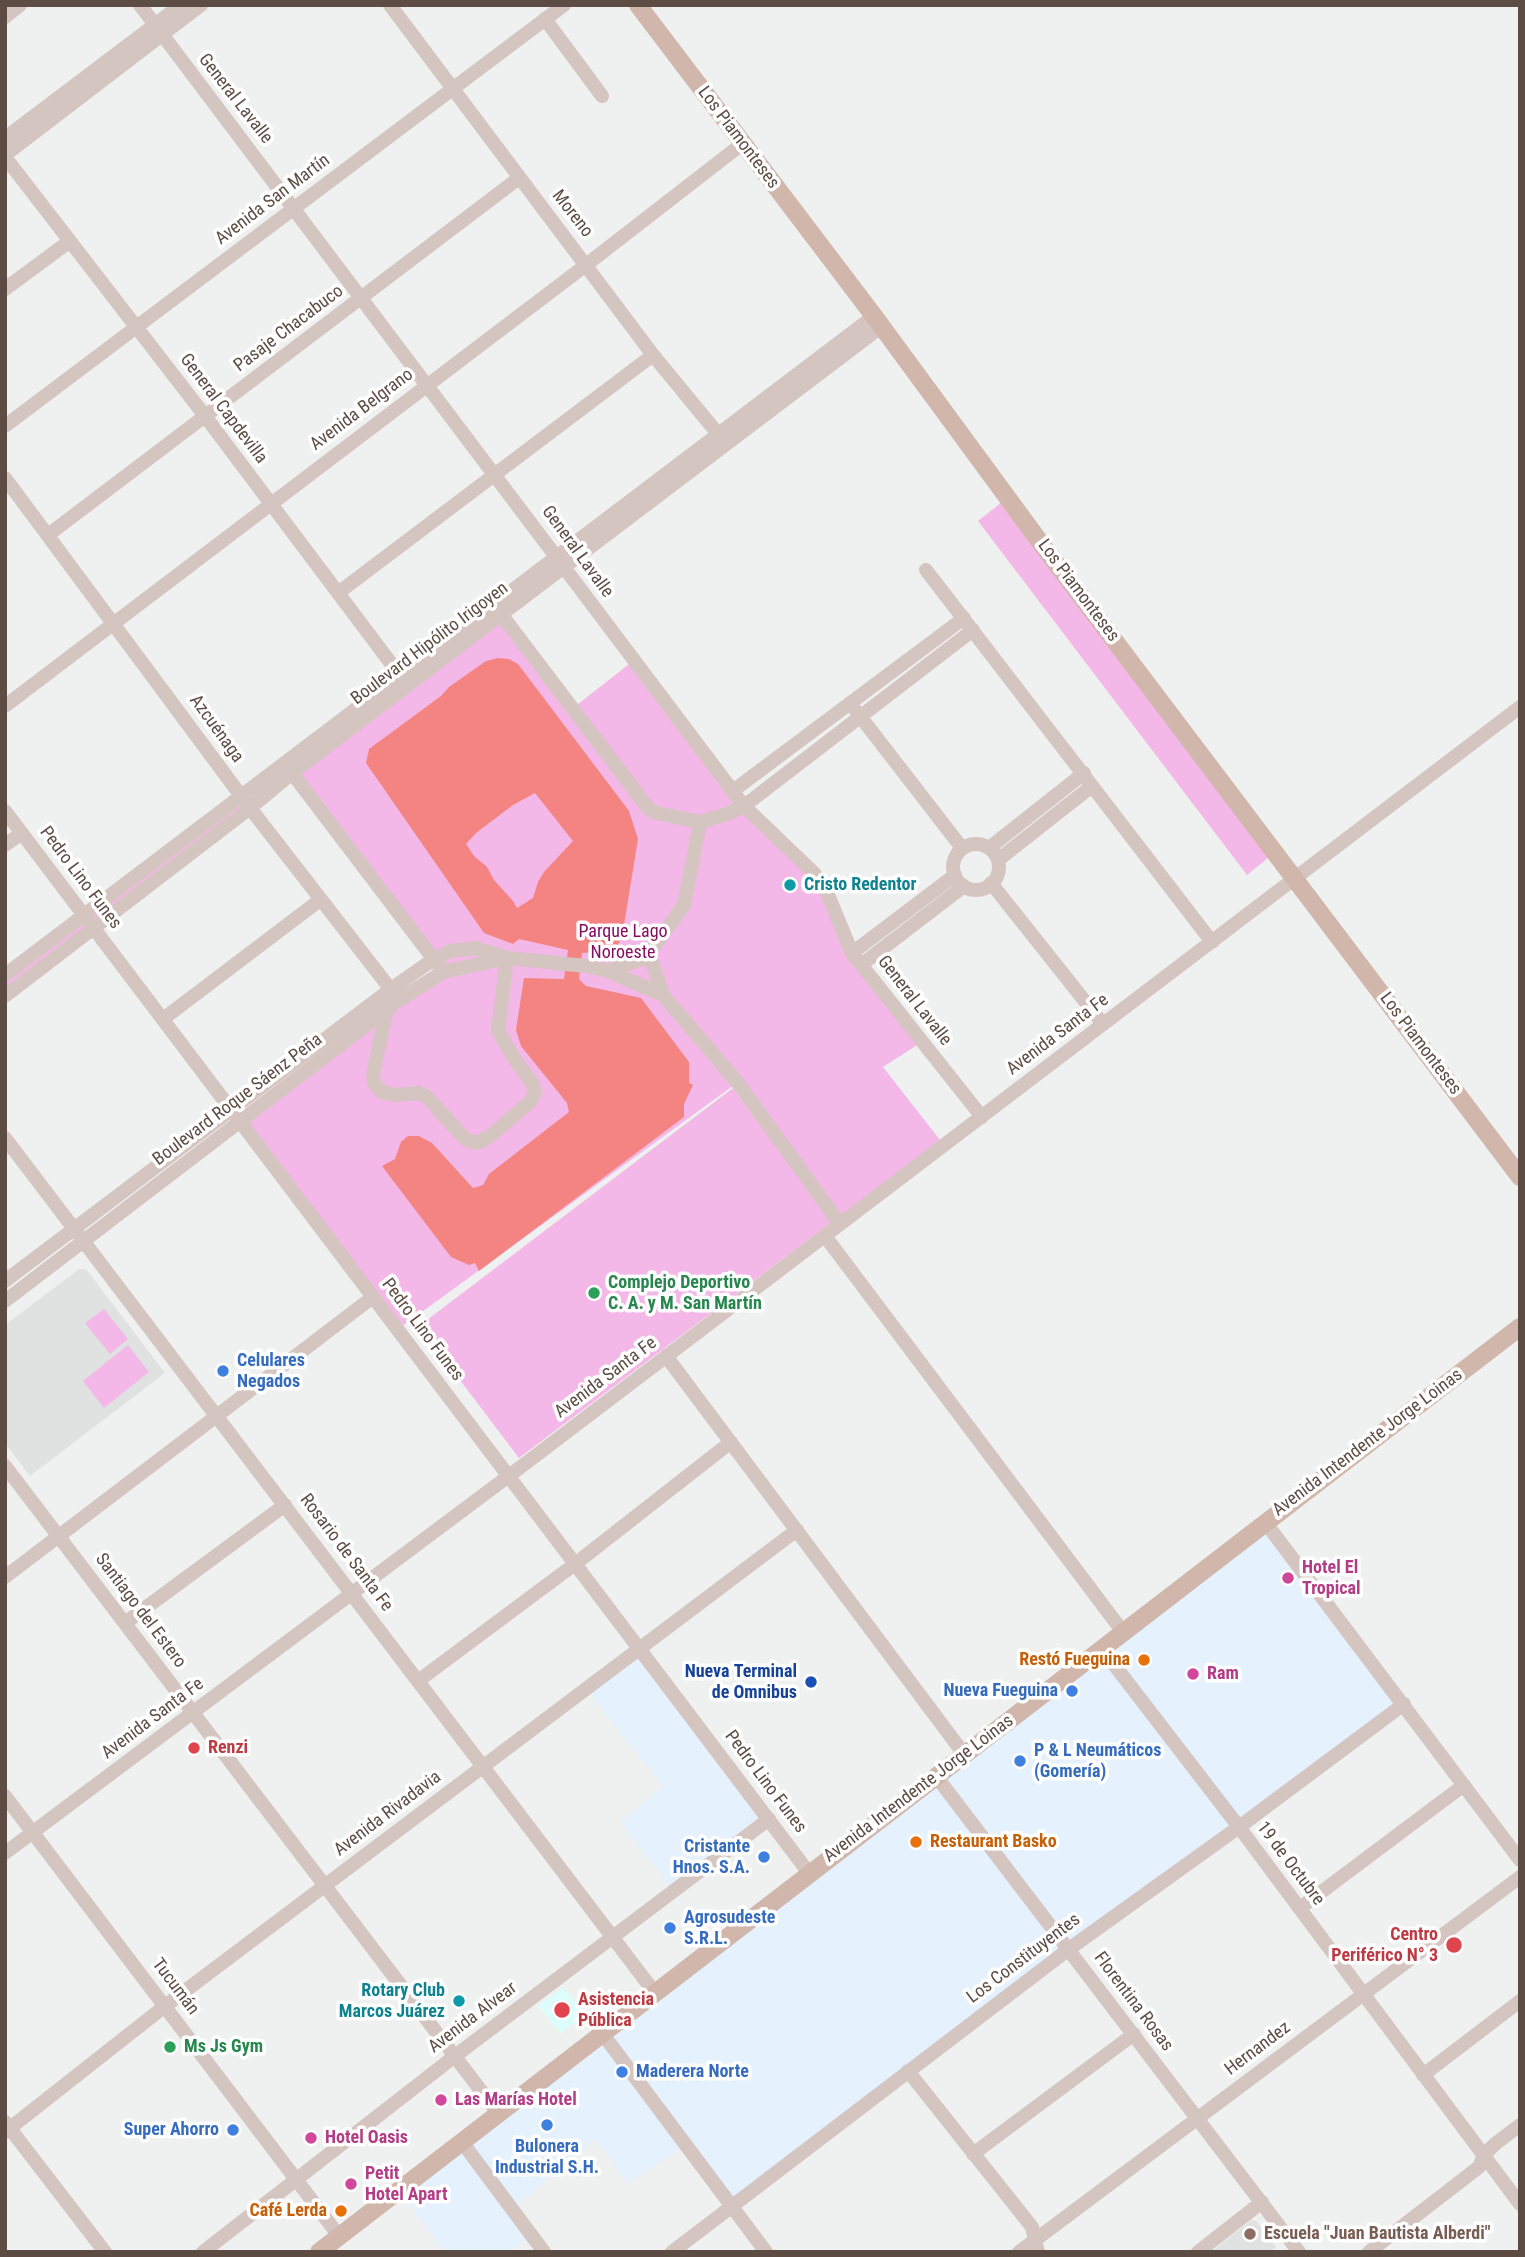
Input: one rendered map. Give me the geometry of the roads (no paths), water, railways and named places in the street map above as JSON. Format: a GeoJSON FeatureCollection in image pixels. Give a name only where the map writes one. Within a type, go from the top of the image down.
{"type":"FeatureCollection","features":[{"type":"Feature","properties":{"kind":"main road","name":"Los Piamonteses"},"geometry":{"type":"LineString","coordinates":[[638,5],[1520,1177]]}},
{"type":"Feature","properties":{"kind":"main road","name":"Avenida Intendente Jorge Loinas"},"geometry":{"type":"LineString","coordinates":[[319,2252],[1520,1327]]}},
{"type":"Feature","properties":{"kind":"street"},"geometry":{"type":"LineString","coordinates":[[5,17],[20,5]]}},
{"type":"Feature","properties":{"kind":"street","name":"General Lavalle"},"geometry":{"type":"LineString","coordinates":[[140,5],[744,806],[814,873],[826,890],[856,959],[982,1117]]}},
{"type":"Feature","properties":{"kind":"street"},"geometry":{"type":"LineString","coordinates":[[5,156],[158,30],[181,5]]}},
{"type":"Feature","properties":{"kind":"street"},"geometry":{"type":"LineString","coordinates":[[5,138],[158,30],[201,5]]}},
{"type":"Feature","properties":{"kind":"street","name":"Moreno"},"geometry":{"type":"LineString","coordinates":[[390,5],[653,355],[722,440]]}},
{"type":"Feature","properties":{"kind":"street","name":"Avenida San Martín"},"geometry":{"type":"LineString","coordinates":[[5,426],[564,5]]}},
{"type":"Feature","properties":{"kind":"street"},"geometry":{"type":"LineString","coordinates":[[545,19],[602,96]]}},
{"type":"Feature","properties":{"kind":"street","name":"Avenida Belgrano"},"geometry":{"type":"LineString","coordinates":[[5,706],[742,144]]}},
{"type":"Feature","properties":{"kind":"street","name":"General Capdevilla"},"geometry":{"type":"LineString","coordinates":[[5,156],[404,681]]}},
{"type":"Feature","properties":{"kind":"street","name":"Pasaje Chacabuco"},"geometry":{"type":"LineString","coordinates":[[48,535],[519,177]]}},
{"type":"Feature","properties":{"kind":"street"},"geometry":{"type":"LineString","coordinates":[[5,289],[70,240]]}},
{"type":"Feature","properties":{"kind":"street","name":"Boulevard Hipólito Irigoyen"},"geometry":{"type":"LineString","coordinates":[[5,975],[246,802],[878,321]]}},
{"type":"Feature","properties":{"kind":"street"},"geometry":{"type":"LineString","coordinates":[[338,593],[653,355]]}},
{"type":"Feature","properties":{"kind":"street","name":"Azcuénaga"},"geometry":{"type":"LineString","coordinates":[[5,478],[246,802],[395,995]]}},
{"type":"Feature","properties":{"kind":"street","name":"Boulevard Hipólito Irigoyen"},"geometry":{"type":"LineString","coordinates":[[5,996],[95,929],[246,802],[292,774],[404,681],[501,614],[561,562]]}},
{"type":"Feature","properties":{"kind":"street"},"geometry":{"type":"LineString","coordinates":[[926,570],[1212,942]]}},
{"type":"Feature","properties":{"kind":"street"},"geometry":{"type":"LineString","coordinates":[[501,614],[648,808],[656,813],[700,822],[744,806],[973,630]]}},
{"type":"Feature","properties":{"kind":"street"},"geometry":{"type":"LineString","coordinates":[[734,790],[964,618]]}},
{"type":"Feature","properties":{"kind":"street"},"geometry":{"type":"LineString","coordinates":[[851,704],[962,848]]}},
{"type":"Feature","properties":{"kind":"street","name":"Avenida Santa Fe"},"geometry":{"type":"LineString","coordinates":[[5,1853],[352,1594],[1520,707]]}},
{"type":"Feature","properties":{"kind":"street"},"geometry":{"type":"LineString","coordinates":[[989,848],[1084,773]]}},
{"type":"Feature","properties":{"kind":"street"},"geometry":{"type":"LineString","coordinates":[[292,774],[443,972]]}},
{"type":"Feature","properties":{"kind":"street"},"geometry":{"type":"LineString","coordinates":[[998,860],[1093,786]]}},
{"type":"Feature","properties":{"kind":"street","name":"Pedro Lino Funes"},"geometry":{"type":"LineString","coordinates":[[5,811],[809,1873]]}},
{"type":"Feature","properties":{"kind":"street"},"geometry":{"type":"LineString","coordinates":[[700,822],[684,905],[655,943],[650,956],[663,995],[738,1083],[840,1224]]}},
{"type":"Feature","properties":{"kind":"street"},"geometry":{"type":"LineString","coordinates":[[5,845],[22,832]]}},
{"type":"Feature","properties":{"kind":"street"},"geometry":{"type":"LineString","coordinates":[[975,844],[989,848],[998,860],[998,873],[991,883],[981,889],[959,880],[954,860],[962,848],[975,844]]}},
{"type":"Feature","properties":{"kind":"street"},"geometry":{"type":"LineString","coordinates":[[856,959],[959,880]]}},
{"type":"Feature","properties":{"kind":"street"},"geometry":{"type":"LineString","coordinates":[[991,883],[1103,1024]]}},
{"type":"Feature","properties":{"kind":"street"},"geometry":{"type":"LineString","coordinates":[[163,1019],[320,900]]}},
{"type":"Feature","properties":{"kind":"street","name":"Boulevard Roque Sáenz Peña"},"geometry":{"type":"LineString","coordinates":[[5,1281],[231,1109],[395,995],[434,959],[451,951],[475,948],[507,958],[586,966],[608,971],[663,995]]}},
{"type":"Feature","properties":{"kind":"street"},"geometry":{"type":"LineString","coordinates":[[608,971],[650,956]]}},
{"type":"Feature","properties":{"kind":"street"},"geometry":{"type":"LineString","coordinates":[[387,1009],[373,1074],[374,1083],[382,1092],[393,1096],[419,1093],[427,1097],[466,1140],[477,1143],[490,1136],[530,1102],[535,1092],[531,1081],[498,1031],[507,958]]}},
{"type":"Feature","properties":{"kind":"street","name":"Boulevard Roque Sáenz Peña"},"geometry":{"type":"LineString","coordinates":[[5,1301],[387,1009],[395,995],[443,972],[507,958]]}},
{"type":"Feature","properties":{"kind":"street","name":"Rosario de Santa Fe"},"geometry":{"type":"LineString","coordinates":[[5,1138],[655,1993]]}},
{"type":"Feature","properties":{"kind":"street"},"geometry":{"type":"LineString","coordinates":[[825,1236],[1123,1632]]}},
{"type":"Feature","properties":{"kind":"street"},"geometry":{"type":"LineString","coordinates":[[5,1577],[373,1297]]}},
{"type":"Feature","properties":{"kind":"street"},"geometry":{"type":"LineString","coordinates":[[666,1356],[964,1754]]}},
{"type":"Feature","properties":{"kind":"street"},"geometry":{"type":"LineString","coordinates":[[418,1681],[731,1442]]}},
{"type":"Feature","properties":{"kind":"street","name":"Santiago del Estero"},"geometry":{"type":"LineString","coordinates":[[5,1466],[498,2113]]}},
{"type":"Feature","properties":{"kind":"street"},"geometry":{"type":"LineString","coordinates":[[125,1623],[285,1505]]}},
{"type":"Feature","properties":{"kind":"street"},"geometry":{"type":"LineString","coordinates":[[1265,1522],[1520,1860]]}},
{"type":"Feature","properties":{"kind":"street","name":"Avenida Rivadavia"},"geometry":{"type":"LineString","coordinates":[[7,2127],[797,1530]]}},
{"type":"Feature","properties":{"kind":"street","name":"19 de Octubre"},"geometry":{"type":"LineString","coordinates":[[1102,1649],[1300,1908],[1520,2204]]}},
{"type":"Feature","properties":{"kind":"street","name":"Los Constituyentes"},"geometry":{"type":"LineString","coordinates":[[672,2252],[1069,1949],[1404,1704]]}},
{"type":"Feature","properties":{"kind":"street","name":"Florentina Rosas"},"geometry":{"type":"LineString","coordinates":[[936,1776],[1299,2252]]}},
{"type":"Feature","properties":{"kind":"street"},"geometry":{"type":"LineString","coordinates":[[1300,1908],[1464,1785]]}},
{"type":"Feature","properties":{"kind":"street","name":"Tucumán"},"geometry":{"type":"LineString","coordinates":[[5,1796],[339,2236]]}},
{"type":"Feature","properties":{"kind":"street","name":"Avenida Alvear"},"geometry":{"type":"LineString","coordinates":[[203,2252],[455,2056],[769,1819]]}},
{"type":"Feature","properties":{"kind":"street","name":"Hernandez"},"geometry":{"type":"LineString","coordinates":[[1019,2252],[1036,2246],[1198,2118],[1520,1877]]}},
{"type":"Feature","properties":{"kind":"street"},"geometry":{"type":"LineString","coordinates":[[1423,2075],[1520,2001]]}},
{"type":"Feature","properties":{"kind":"street"},"geometry":{"type":"LineString","coordinates":[[602,2034],[766,2252]]}},
{"type":"Feature","properties":{"kind":"street"},"geometry":{"type":"LineString","coordinates":[[973,2154],[1133,2034]]}},
{"type":"Feature","properties":{"kind":"street"},"geometry":{"type":"LineString","coordinates":[[908,2071],[1032,2227],[1036,2246]]}},
{"type":"Feature","properties":{"kind":"street"},"geometry":{"type":"LineString","coordinates":[[1369,2252],[1479,2167],[1484,2155],[1520,2125]]}},
{"type":"Feature","properties":{"kind":"street"},"geometry":{"type":"LineString","coordinates":[[7,2127],[105,2252]]}},
{"type":"Feature","properties":{"kind":"street"},"geometry":{"type":"LineString","coordinates":[[463,2142],[544,2252]]}},
{"type":"Feature","properties":{"kind":"street"},"geometry":{"type":"LineString","coordinates":[[1198,2252],[1262,2202]]}},
{"type":"Feature","properties":{"kind":"place","name":"Cristo Redentor"},"geometry":{"type":"Point","coordinates":[790,885]}},
{"type":"Feature","properties":{"kind":"place","name":"Complejo Deportivo C. A. y M. San Martín"},"geometry":{"type":"Point","coordinates":[594,1293]}},
{"type":"Feature","properties":{"kind":"place","name":"Celulares Negados"},"geometry":{"type":"Point","coordinates":[223,1371]}},
{"type":"Feature","properties":{"kind":"place","name":"Hotel El Tropical"},"geometry":{"type":"Point","coordinates":[1288,1578]}},
{"type":"Feature","properties":{"kind":"place","name":"Restó Fueguina"},"geometry":{"type":"Point","coordinates":[1144,1660]}},
{"type":"Feature","properties":{"kind":"place","name":"Ram"},"geometry":{"type":"Point","coordinates":[1193,1674]}},
{"type":"Feature","properties":{"kind":"place","name":"Nueva Terminal de Omnibus"},"geometry":{"type":"Point","coordinates":[811,1682]}},
{"type":"Feature","properties":{"kind":"place","name":"Nueva Fueguina"},"geometry":{"type":"Point","coordinates":[1072,1691]}},
{"type":"Feature","properties":{"kind":"place","name":"Renzi"},"geometry":{"type":"Point","coordinates":[194,1748]}},
{"type":"Feature","properties":{"kind":"place","name":"P & L Neumáticos (Gomería)"},"geometry":{"type":"Point","coordinates":[1020,1761]}},
{"type":"Feature","properties":{"kind":"place","name":"Restaurant Basko"},"geometry":{"type":"Point","coordinates":[916,1842]}},
{"type":"Feature","properties":{"kind":"place","name":"Cristante Hnos. S.A."},"geometry":{"type":"Point","coordinates":[764,1857]}},
{"type":"Feature","properties":{"kind":"place","name":"Agrosudeste S.R.L."},"geometry":{"type":"Point","coordinates":[670,1928]}},
{"type":"Feature","properties":{"kind":"place","name":"Centro Periférico N° 3"},"geometry":{"type":"Point","coordinates":[1454,1945]}},
{"type":"Feature","properties":{"kind":"place","name":"Rotary Club Marcos Juárez"},"geometry":{"type":"Point","coordinates":[459,2001]}},
{"type":"Feature","properties":{"kind":"place","name":"Asistencia Pública"},"geometry":{"type":"Point","coordinates":[562,2010]}},
{"type":"Feature","properties":{"kind":"place","name":"Ms Js Gym"},"geometry":{"type":"Point","coordinates":[170,2047]}},
{"type":"Feature","properties":{"kind":"place","name":"Maderera Norte"},"geometry":{"type":"Point","coordinates":[622,2072]}},
{"type":"Feature","properties":{"kind":"place","name":"Las Marías Hotel"},"geometry":{"type":"Point","coordinates":[441,2100]}},
{"type":"Feature","properties":{"kind":"place","name":"Bulonera Industrial S.H."},"geometry":{"type":"Point","coordinates":[547,2125]}},
{"type":"Feature","properties":{"kind":"place","name":"Super Ahorro"},"geometry":{"type":"Point","coordinates":[233,2130]}},
{"type":"Feature","properties":{"kind":"place","name":"Hotel Oasis"},"geometry":{"type":"Point","coordinates":[311,2138]}},
{"type":"Feature","properties":{"kind":"place","name":"Petit Hotel Apart"},"geometry":{"type":"Point","coordinates":[351,2184]}},
{"type":"Feature","properties":{"kind":"place","name":"Café Lerda"},"geometry":{"type":"Point","coordinates":[341,2211]}},
{"type":"Feature","properties":{"kind":"place","name":"Escuela \"Juan Bautista Alberdi\""},"geometry":{"type":"Point","coordinates":[1250,2234]}},
{"type":"Feature","properties":{"kind":"park label","name":"Parque Lago Noroeste"},"geometry":{"type":"Point","coordinates":[623,942]}}]}
